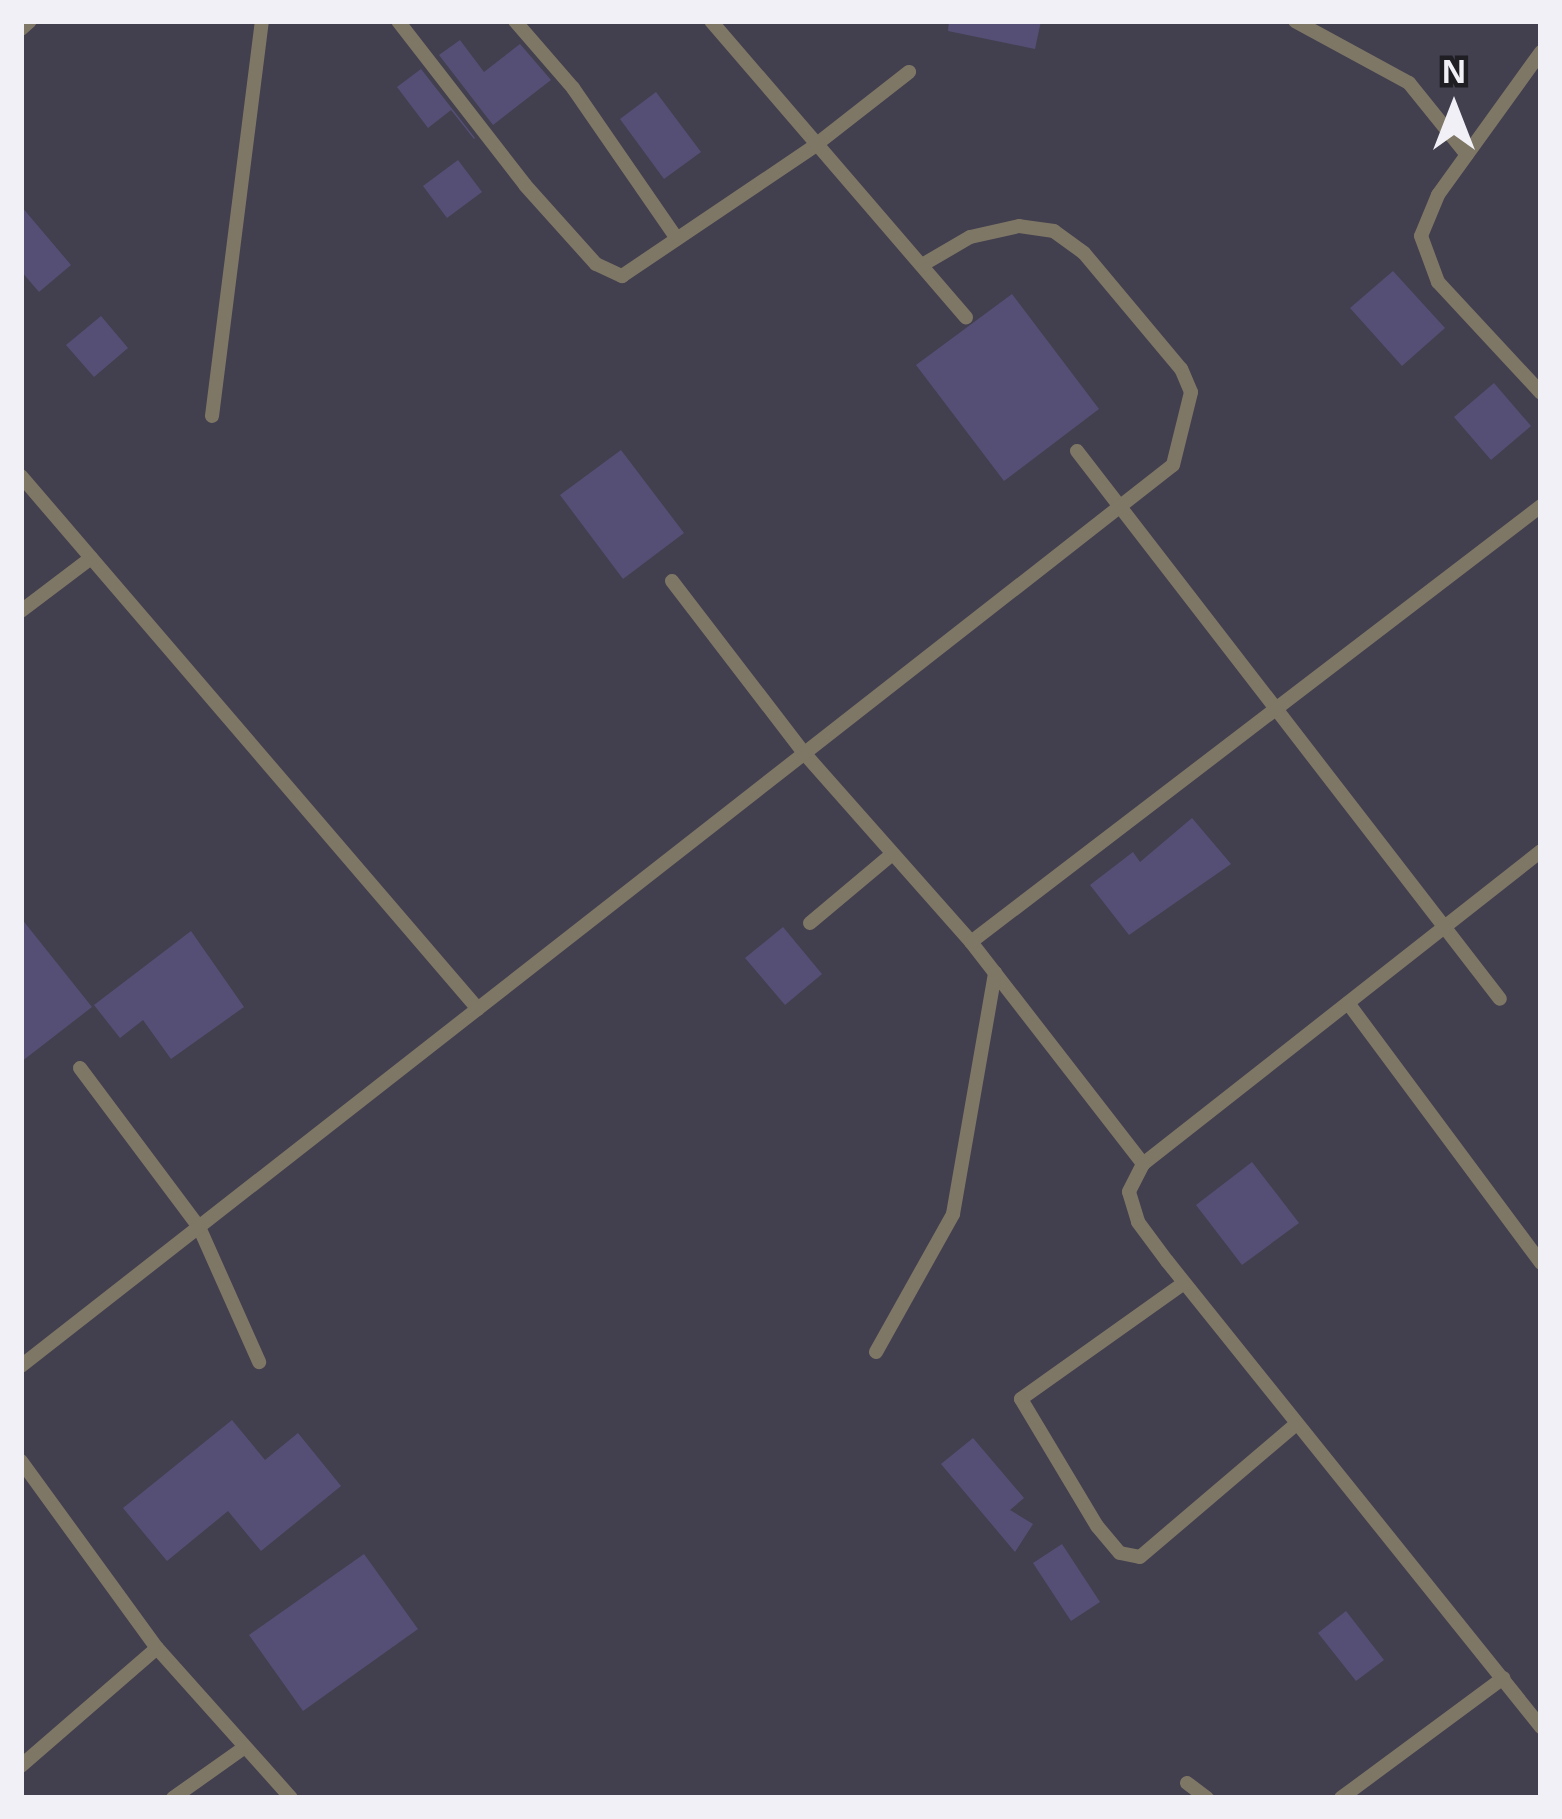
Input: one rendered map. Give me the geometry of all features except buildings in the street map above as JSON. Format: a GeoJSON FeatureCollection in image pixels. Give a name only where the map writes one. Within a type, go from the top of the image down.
{"type":"FeatureCollection","features":[{"type":"Feature","properties":{"kind":"lane"},"geometry":{"type":"LineString","coordinates":[[21,29],[31,21]]}},
{"type":"Feature","properties":{"kind":"lane"},"geometry":{"type":"LineString","coordinates":[[212,416],[262,21]]}},
{"type":"Feature","properties":{"kind":"lane"},"geometry":{"type":"LineString","coordinates":[[398,21],[525,185],[608,274],[637,270],[813,148],[909,72]]}},
{"type":"Feature","properties":{"kind":"lane"},"geometry":{"type":"LineString","coordinates":[[515,21],[677,238]]}},
{"type":"Feature","properties":{"kind":"lane"},"geometry":{"type":"LineString","coordinates":[[711,21],[813,148],[966,317]]}},
{"type":"Feature","properties":{"kind":"lane"},"geometry":{"type":"LineString","coordinates":[[1294,21],[1409,82],[1467,155]]}},
{"type":"Feature","properties":{"kind":"lane"},"geometry":{"type":"LineString","coordinates":[[1541,52],[1427,216],[1424,256],[1541,393]]}},
{"type":"Feature","properties":{"kind":"lane"},"geometry":{"type":"LineString","coordinates":[[21,1366],[1173,465],[1191,392],[1181,369],[1084,253],[1054,231],[1018,226],[970,237],[922,265]]}},
{"type":"Feature","properties":{"kind":"lane"},"geometry":{"type":"LineString","coordinates":[[1077,451],[1447,923],[1500,999]]}},
{"type":"Feature","properties":{"kind":"lane"},"geometry":{"type":"LineString","coordinates":[[21,476],[478,1009]]}},
{"type":"Feature","properties":{"kind":"lane"},"geometry":{"type":"LineString","coordinates":[[971,942],[1541,506]]}},
{"type":"Feature","properties":{"kind":"lane"},"geometry":{"type":"LineString","coordinates":[[21,610],[91,558]]}},
{"type":"Feature","properties":{"kind":"lane"},"geometry":{"type":"LineString","coordinates":[[672,581],[805,753],[971,942],[1143,1164]]}},
{"type":"Feature","properties":{"kind":"lane"},"geometry":{"type":"LineString","coordinates":[[1541,851],[1143,1164],[1130,1205],[1184,1283],[1541,1727]]}},
{"type":"Feature","properties":{"kind":"lane"},"geometry":{"type":"LineString","coordinates":[[810,923],[891,855]]}},
{"type":"Feature","properties":{"kind":"lane"},"geometry":{"type":"LineString","coordinates":[[876,1352],[952,1214],[995,973]]}},
{"type":"Feature","properties":{"kind":"lane"},"geometry":{"type":"LineString","coordinates":[[1348,1003],[1541,1263]]}},
{"type":"Feature","properties":{"kind":"lane"},"geometry":{"type":"LineString","coordinates":[[80,1068],[199,1227],[259,1362]]}},
{"type":"Feature","properties":{"kind":"lane"},"geometry":{"type":"LineString","coordinates":[[1184,1283],[1021,1399],[1097,1526],[1120,1553],[1140,1557],[1296,1424]]}},
{"type":"Feature","properties":{"kind":"lane"},"geometry":{"type":"LineString","coordinates":[[21,1461],[157,1648],[291,1798]]}},
{"type":"Feature","properties":{"kind":"lane"},"geometry":{"type":"LineString","coordinates":[[21,1766],[157,1648]]}},
{"type":"Feature","properties":{"kind":"lane"},"geometry":{"type":"LineString","coordinates":[[1341,1798],[1503,1678]]}},
{"type":"Feature","properties":{"kind":"lane"},"geometry":{"type":"LineString","coordinates":[[173,1798],[245,1747]]}},
{"type":"Feature","properties":{"kind":"lane"},"geometry":{"type":"LineString","coordinates":[[1186,1783],[1207,1798]]}},
{"type":"Feature","properties":{"kind":"shaded area"},"geometry":{"type":"Polygon","coordinates":[[[21,21],[1541,21],[1541,1798],[21,1798],[21,21]]]}}]}
